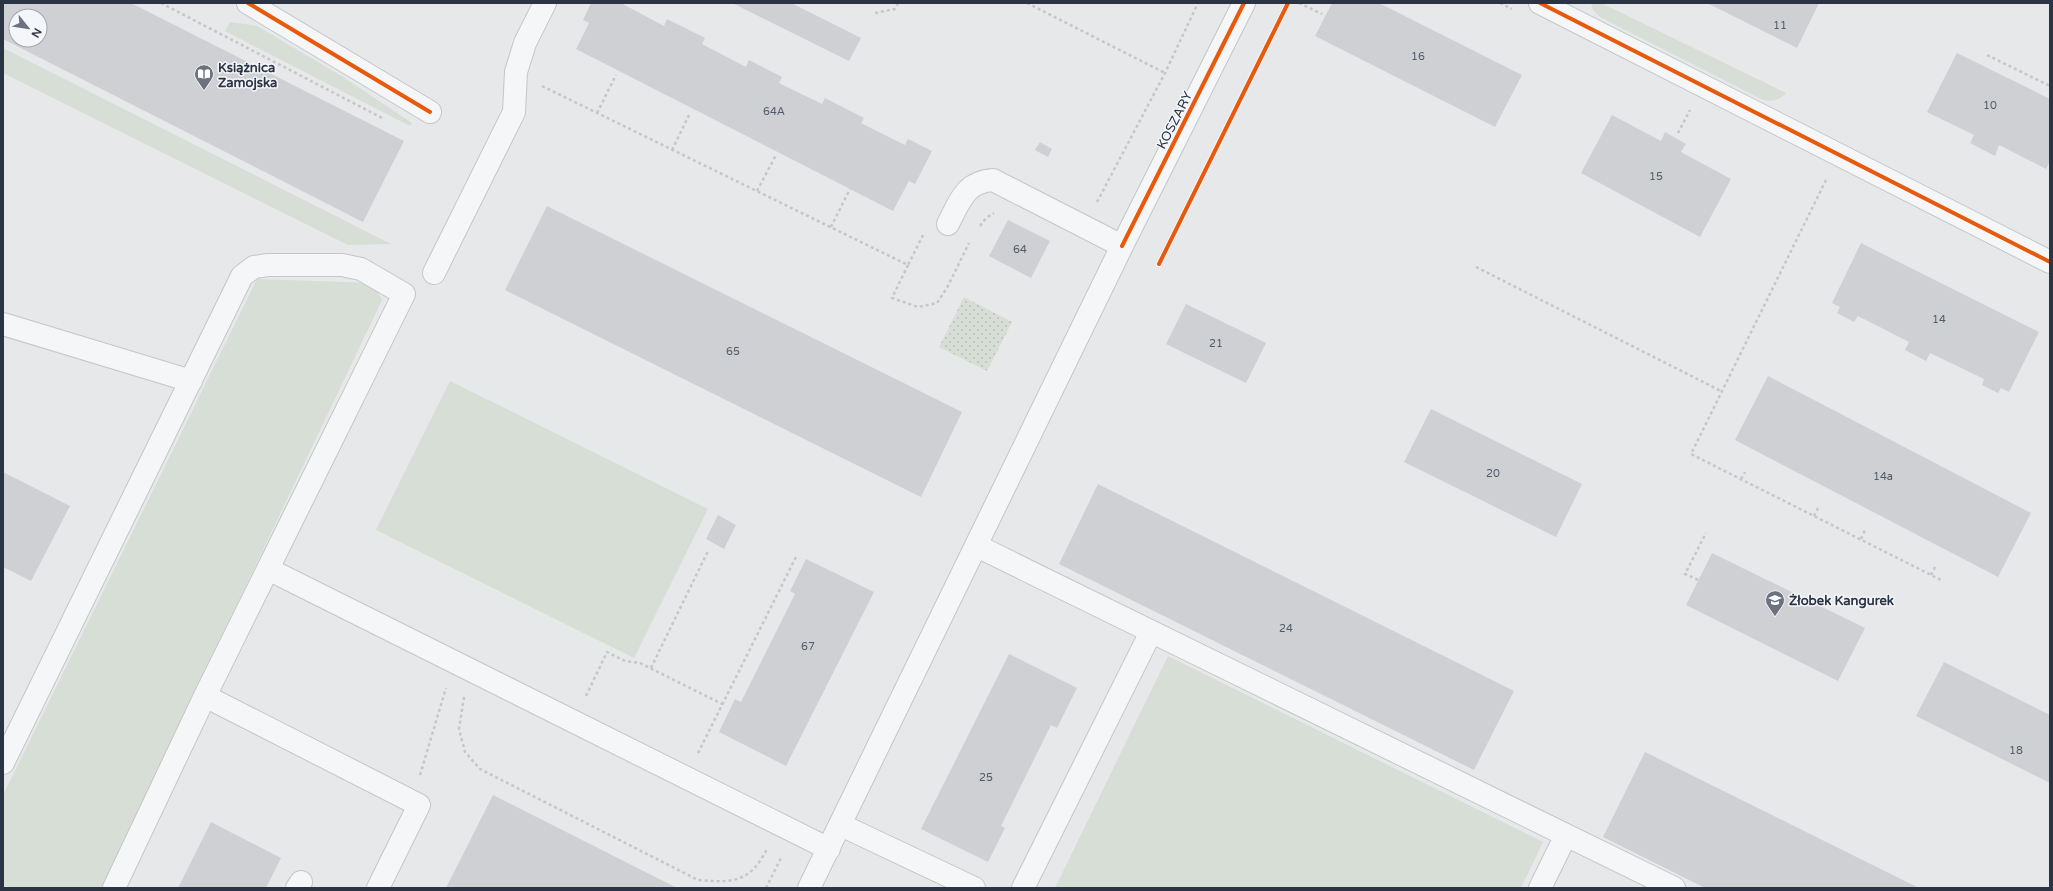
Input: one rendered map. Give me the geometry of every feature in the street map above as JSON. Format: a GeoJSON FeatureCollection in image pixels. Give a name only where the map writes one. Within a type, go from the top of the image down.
{"type":"FeatureCollection","features":[{"type":"Feature","properties":{"kind":"street"},"geometry":{"type":"LineString","coordinates":[[248,3],[430,112]]}},
{"type":"Feature","properties":{"kind":"street"},"geometry":{"type":"LineString","coordinates":[[434,273],[514,112],[516,72],[526,43],[545,3]]}},
{"type":"Feature","properties":{"kind":"street","name":"KOSZARY"},"geometry":{"type":"LineString","coordinates":[[809,888],[829,850],[1122,246],[1244,3]]}},
{"type":"Feature","properties":{"kind":"street"},"geometry":{"type":"LineString","coordinates":[[1540,3],[2050,262]]}},
{"type":"Feature","properties":{"kind":"street"},"geometry":{"type":"LineString","coordinates":[[948,224],[960,200],[970,187],[982,181],[993,180],[1122,246]]}},
{"type":"Feature","properties":{"kind":"street"},"geometry":{"type":"LineString","coordinates":[[3,763],[242,276],[254,268],[268,265],[342,265],[361,269],[404,294],[205,696],[114,888]]}},
{"type":"Feature","properties":{"kind":"street"},"geometry":{"type":"LineString","coordinates":[[3,324],[191,381]]}},
{"type":"Feature","properties":{"kind":"street"},"geometry":{"type":"LineString","coordinates":[[977,546],[1674,888]]}},
{"type":"Feature","properties":{"kind":"street"},"geometry":{"type":"LineString","coordinates":[[268,569],[829,850]]}},
{"type":"Feature","properties":{"kind":"street"},"geometry":{"type":"LineString","coordinates":[[1024,888],[1151,632]]}},
{"type":"Feature","properties":{"kind":"street"},"geometry":{"type":"LineString","coordinates":[[205,696],[419,805],[378,888]]}},
{"type":"Feature","properties":{"kind":"street"},"geometry":{"type":"LineString","coordinates":[[841,825],[974,888]]}},
{"type":"Feature","properties":{"kind":"street"},"geometry":{"type":"LineString","coordinates":[[1540,888],[1566,835]]}},
{"type":"Feature","properties":{"kind":"path"},"geometry":{"type":"LineString","coordinates":[[161,3],[389,122]]}},
{"type":"Feature","properties":{"kind":"path"},"geometry":{"type":"LineString","coordinates":[[876,13],[895,9],[898,3]]}},
{"type":"Feature","properties":{"kind":"path"},"geometry":{"type":"LineString","coordinates":[[1027,3],[1165,73]]}},
{"type":"Feature","properties":{"kind":"path"},"geometry":{"type":"LineString","coordinates":[[1299,3],[1322,14]]}},
{"type":"Feature","properties":{"kind":"path"},"geometry":{"type":"LineString","coordinates":[[1987,55],[2050,86]]}},
{"type":"Feature","properties":{"kind":"path"},"geometry":{"type":"LineString","coordinates":[[516,72],[908,265]]}},
{"type":"Feature","properties":{"kind":"path"},"geometry":{"type":"LineString","coordinates":[[597,113],[616,75]]}},
{"type":"Feature","properties":{"kind":"path"},"geometry":{"type":"LineString","coordinates":[[1678,133],[1692,107]]}},
{"type":"Feature","properties":{"kind":"path"},"geometry":{"type":"LineString","coordinates":[[672,150],[690,113]]}},
{"type":"Feature","properties":{"kind":"path"},"geometry":{"type":"LineString","coordinates":[[757,191],[776,155]]}},
{"type":"Feature","properties":{"kind":"path"},"geometry":{"type":"LineString","coordinates":[[1828,176],[1690,454],[1943,581]]}},
{"type":"Feature","properties":{"kind":"path"},"geometry":{"type":"LineString","coordinates":[[831,227],[850,189]]}},
{"type":"Feature","properties":{"kind":"path"},"geometry":{"type":"LineString","coordinates":[[892,298],[925,231]]}},
{"type":"Feature","properties":{"kind":"path"},"geometry":{"type":"LineString","coordinates":[[1476,267],[1722,391]]}},
{"type":"Feature","properties":{"kind":"path"},"geometry":{"type":"LineString","coordinates":[[1741,479],[1745,472]]}},
{"type":"Feature","properties":{"kind":"path"},"geometry":{"type":"LineString","coordinates":[[1814,516],[1819,506]]}},
{"type":"Feature","properties":{"kind":"path"},"geometry":{"type":"LineString","coordinates":[[1861,539],[1865,530]]}},
{"type":"Feature","properties":{"kind":"path"},"geometry":{"type":"LineString","coordinates":[[1698,580],[1685,574],[1706,533]]}},
{"type":"Feature","properties":{"kind":"path"},"geometry":{"type":"LineString","coordinates":[[651,668],[708,552]]}},
{"type":"Feature","properties":{"kind":"path"},"geometry":{"type":"LineString","coordinates":[[685,778],[796,557]]}},
{"type":"Feature","properties":{"kind":"path"},"geometry":{"type":"LineString","coordinates":[[1931,575],[1936,565]]}},
{"type":"Feature","properties":{"kind":"path"},"geometry":{"type":"LineString","coordinates":[[573,722],[607,652],[625,661],[640,663],[722,704]]}},
{"type":"Feature","properties":{"kind":"path"},"geometry":{"type":"LineString","coordinates":[[413,802],[462,665]]}},
{"type":"Feature","properties":{"kind":"path"},"geometry":{"type":"LineString","coordinates":[[462,665],[462,705],[459,729],[465,752],[480,769],[698,880],[725,882],[748,875],[763,856],[779,825]]}},
{"type":"Feature","properties":{"kind":"path"},"geometry":{"type":"LineString","coordinates":[[766,888],[784,853]]}},
{"type":"Feature","properties":{"kind":"shaded area"},"geometry":{"type":"Polygon","coordinates":[[[1591,3],[1601,3],[1786,93],[1776,100],[1763,100],[1600,17],[1593,10],[1591,3]]]}},
{"type":"Feature","properties":{"kind":"shaded area"},"geometry":{"type":"Polygon","coordinates":[[[230,22],[257,26],[343,77],[412,123],[410,126],[225,31],[230,22]]]}},
{"type":"Feature","properties":{"kind":"shaded area"},"geometry":{"type":"Polygon","coordinates":[[[3,48],[391,244],[348,245],[3,73],[3,48]]]}},
{"type":"Feature","properties":{"kind":"shaded area"},"geometry":{"type":"Polygon","coordinates":[[[257,279],[373,283],[382,300],[102,888],[3,888],[3,795],[257,279]]]}},
{"type":"Feature","properties":{"kind":"shaded area"},"geometry":{"type":"Polygon","coordinates":[[[964,297],[1012,322],[987,371],[939,347],[964,297]]]}},
{"type":"Feature","properties":{"kind":"shaded area"},"geometry":{"type":"Polygon","coordinates":[[[450,381],[708,509],[634,658],[376,530],[450,381]]]}},
{"type":"Feature","properties":{"kind":"shaded area"},"geometry":{"type":"Polygon","coordinates":[[[1168,656],[1543,842],[1521,888],[1055,888],[1168,656]]]}},
{"type":"Feature","properties":{"kind":"building","name":"Książnica Zamojska"},"geometry":{"type":"Polygon","coordinates":[[[3,3],[131,3],[404,141],[363,222],[21,48],[48,48],[48,8],[8,8],[8,42],[3,39],[3,3]]]}},
{"type":"Feature","properties":{"kind":"building"},"geometry":{"type":"Polygon","coordinates":[[[591,3],[621,3],[664,26],[667,19],[705,38],[702,44],[746,67],[749,60],[782,77],[779,83],[822,104],[825,98],[864,118],[861,123],[905,145],[908,139],[932,151],[915,184],[909,181],[893,211],[576,49],[589,23],[583,20],[591,3]]]}},
{"type":"Feature","properties":{"kind":"building"},"geometry":{"type":"Polygon","coordinates":[[[732,3],[791,3],[861,38],[849,61],[732,3]]]}},
{"type":"Feature","properties":{"kind":"building"},"geometry":{"type":"Polygon","coordinates":[[[1332,3],[1379,3],[1522,75],[1495,127],[1315,36],[1332,3]]]}},
{"type":"Feature","properties":{"kind":"building"},"geometry":{"type":"Polygon","coordinates":[[[1707,3],[1819,3],[1797,48],[1707,3]]]}},
{"type":"Feature","properties":{"kind":"building"},"geometry":{"type":"Polygon","coordinates":[[[1957,53],[2050,99],[2050,161],[2046,169],[1999,145],[1995,156],[1970,143],[1974,135],[1927,112],[1957,53]]]}},
{"type":"Feature","properties":{"kind":"building"},"geometry":{"type":"Polygon","coordinates":[[[1612,115],[1661,141],[1665,132],[1686,144],[1681,152],[1731,179],[1700,237],[1581,173],[1612,115]]]}},
{"type":"Feature","properties":{"kind":"building"},"geometry":{"type":"Polygon","coordinates":[[[1040,142],[1052,149],[1048,157],[1035,150],[1040,142]]]}},
{"type":"Feature","properties":{"kind":"building"},"geometry":{"type":"Polygon","coordinates":[[[547,206],[962,412],[921,497],[505,290],[547,206]]]}},
{"type":"Feature","properties":{"kind":"building"},"geometry":{"type":"Polygon","coordinates":[[[1008,220],[1050,241],[1031,278],[989,256],[1008,220]]]}},
{"type":"Feature","properties":{"kind":"building"},"geometry":{"type":"Polygon","coordinates":[[[1861,243],[2039,332],[2009,392],[2001,388],[1998,393],[1982,385],[1984,379],[1930,353],[1926,361],[1905,350],[1909,342],[1858,316],[1854,322],[1837,313],[1840,307],[1832,303],[1861,243]]]}},
{"type":"Feature","properties":{"kind":"building"},"geometry":{"type":"Polygon","coordinates":[[[1186,304],[1266,343],[1246,383],[1166,344],[1186,304]]]}},
{"type":"Feature","properties":{"kind":"building"},"geometry":{"type":"Polygon","coordinates":[[[1768,376],[2031,513],[1998,577],[1735,440],[1768,376]]]}},
{"type":"Feature","properties":{"kind":"building"},"geometry":{"type":"Polygon","coordinates":[[[1431,409],[1582,484],[1556,537],[1404,462],[1431,409]]]}},
{"type":"Feature","properties":{"kind":"building"},"geometry":{"type":"Polygon","coordinates":[[[3,472],[70,506],[31,581],[3,567],[3,472]]]}},
{"type":"Feature","properties":{"kind":"building"},"geometry":{"type":"Polygon","coordinates":[[[1098,484],[1514,691],[1474,770],[1059,564],[1098,484]]]}},
{"type":"Feature","properties":{"kind":"building"},"geometry":{"type":"Polygon","coordinates":[[[718,515],[736,525],[724,549],[706,539],[718,515]]]}},
{"type":"Feature","properties":{"kind":"building","name":"Żłobek Kangurek"},"geometry":{"type":"Polygon","coordinates":[[[1712,553],[1865,628],[1838,681],[1686,605],[1712,553]]]}},
{"type":"Feature","properties":{"kind":"building"},"geometry":{"type":"Polygon","coordinates":[[[806,559],[874,592],[786,766],[719,732],[735,699],[741,702],[795,594],[790,591],[806,559]]]}},
{"type":"Feature","properties":{"kind":"building"},"geometry":{"type":"Polygon","coordinates":[[[1009,654],[1077,688],[1057,728],[1051,725],[1001,826],[1005,828],[988,862],[921,829],[1009,654]]]}},
{"type":"Feature","properties":{"kind":"building"},"geometry":{"type":"Polygon","coordinates":[[[1944,662],[2050,715],[2050,783],[1916,716],[1944,662]]]}},
{"type":"Feature","properties":{"kind":"building"},"geometry":{"type":"Polygon","coordinates":[[[1645,752],[1919,888],[1705,888],[1603,837],[1645,752]]]}},
{"type":"Feature","properties":{"kind":"building"},"geometry":{"type":"Polygon","coordinates":[[[493,795],[677,888],[446,888],[493,795]]]}},
{"type":"Feature","properties":{"kind":"building"},"geometry":{"type":"Polygon","coordinates":[[[211,822],[281,858],[266,888],[178,888],[211,822]]]}},
{"type":"Feature","properties":{"kind":"cycle path"},"geometry":{"type":"LineString","coordinates":[[248,3],[430,112]]}},
{"type":"Feature","properties":{"kind":"cycle path"},"geometry":{"type":"LineString","coordinates":[[1122,246],[1244,3]]}},
{"type":"Feature","properties":{"kind":"cycle path"},"geometry":{"type":"LineString","coordinates":[[1159,264],[1288,3]]}},
{"type":"Feature","properties":{"kind":"cycle path"},"geometry":{"type":"LineString","coordinates":[[1540,3],[2050,262]]}},
{"type":"Feature","properties":{"kind":"place","name":"Książnica Zamojska"},"geometry":{"type":"Point","coordinates":[204,91]}},
{"type":"Feature","properties":{"kind":"place","name":"Żłobek Kangurek"},"geometry":{"type":"Point","coordinates":[1775,617]}}]}
